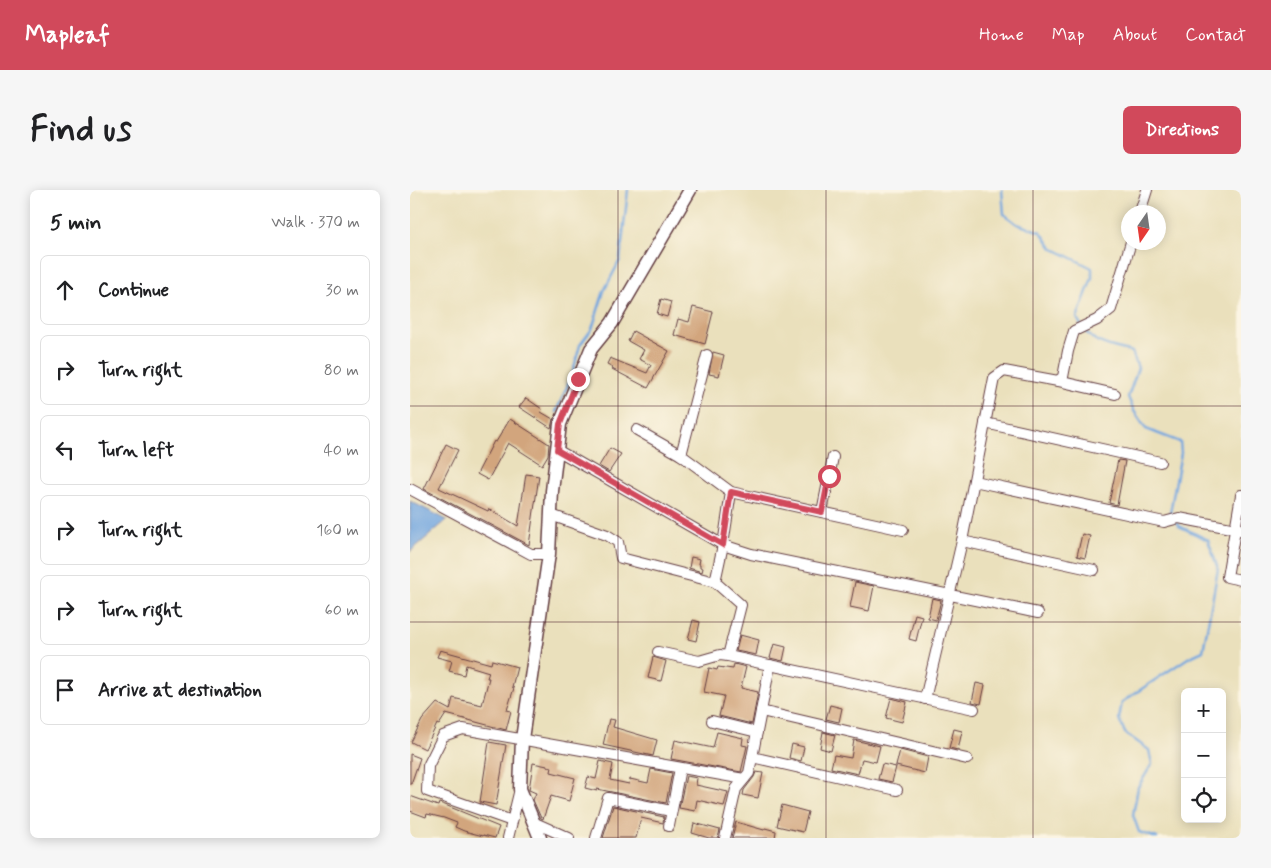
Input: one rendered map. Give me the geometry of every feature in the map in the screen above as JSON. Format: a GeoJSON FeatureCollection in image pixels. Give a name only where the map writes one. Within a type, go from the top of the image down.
{"type":"FeatureCollection","features":[{"type":"Feature","properties":{"kind":"main road"},"geometry":{"type":"LineString","coordinates":[[540,838],[520,789],[522,739],[549,554],[560,424],[591,349],[612,323],[690,190]]}},
{"type":"Feature","properties":{"kind":"street"},"geometry":{"type":"LineString","coordinates":[[1142,205],[1147,190]]}},
{"type":"Feature","properties":{"kind":"street"},"geometry":{"type":"LineString","coordinates":[[1058,381],[1063,377],[1074,331],[1090,324],[1111,309],[1129,250]]}},
{"type":"Feature","properties":{"kind":"street"},"geometry":{"type":"LineString","coordinates":[[681,455],[707,355]]}},
{"type":"Feature","properties":{"kind":"street"},"geometry":{"type":"LineString","coordinates":[[925,698],[962,541],[994,378],[1004,371],[1115,394]]}},
{"type":"Feature","properties":{"kind":"street"},"geometry":{"type":"LineString","coordinates":[[985,423],[1160,462]]}},
{"type":"Feature","properties":{"kind":"street"},"geometry":{"type":"LineString","coordinates":[[638,430],[681,455],[731,492],[903,530]]}},
{"type":"Feature","properties":{"kind":"street"},"geometry":{"type":"LineString","coordinates":[[557,450],[723,545],[751,554],[1038,613]]}},
{"type":"Feature","properties":{"kind":"street"},"geometry":{"type":"LineString","coordinates":[[822,512],[833,457]]}},
{"type":"Feature","properties":{"kind":"street"},"geometry":{"type":"LineString","coordinates":[[974,481],[1164,522],[1179,518],[1238,529]]}},
{"type":"Feature","properties":{"kind":"street"},"geometry":{"type":"LineString","coordinates":[[410,489],[531,554],[549,554]]}},
{"type":"Feature","properties":{"kind":"street"},"geometry":{"type":"LineString","coordinates":[[715,582],[731,492]]}},
{"type":"Feature","properties":{"kind":"street"},"geometry":{"type":"LineString","coordinates":[[1241,496],[1238,529],[1226,577],[1241,580]]}},
{"type":"Feature","properties":{"kind":"street"},"geometry":{"type":"LineString","coordinates":[[551,515],[607,534],[618,542],[621,558],[715,582],[741,605],[728,656]]}},
{"type":"Feature","properties":{"kind":"street"},"geometry":{"type":"LineString","coordinates":[[962,541],[1094,570]]}},
{"type":"Feature","properties":{"kind":"street"},"geometry":{"type":"LineString","coordinates":[[658,652],[699,661],[720,655],[728,656],[974,709]]}},
{"type":"Feature","properties":{"kind":"street"},"geometry":{"type":"LineString","coordinates":[[725,838],[736,789],[749,773],[770,665]]}},
{"type":"Feature","properties":{"kind":"street"},"geometry":{"type":"LineString","coordinates":[[761,711],[968,759]]}},
{"type":"Feature","properties":{"kind":"street"},"geometry":{"type":"LineString","coordinates":[[712,721],[757,732]]}},
{"type":"Feature","properties":{"kind":"street"},"geometry":{"type":"LineString","coordinates":[[512,821],[427,791],[428,766],[443,736],[463,730],[744,780]]}},
{"type":"Feature","properties":{"kind":"street"},"geometry":{"type":"LineString","coordinates":[[752,757],[897,790]]}},
{"type":"Feature","properties":{"kind":"street"},"geometry":{"type":"LineString","coordinates":[[669,826],[680,768]]}},
{"type":"Feature","properties":{"kind":"street"},"geometry":{"type":"LineString","coordinates":[[508,838],[520,789]]}},
{"type":"Feature","properties":{"kind":"street"},"geometry":{"type":"LineString","coordinates":[[596,838],[608,798],[672,812]]}},
{"type":"Feature","properties":{"kind":"street"},"geometry":{"type":"LineString","coordinates":[[533,822],[569,838]]}},
{"type":"Feature","properties":{"kind":"water"},"geometry":{"type":"Polygon","coordinates":[[[410,501],[447,520],[410,552],[410,501]]]}},
{"type":"Feature","properties":{"kind":"building"},"geometry":{"type":"Polygon","coordinates":[[[661,299],[671,302],[667,317],[657,314],[661,299]]]}},
{"type":"Feature","properties":{"kind":"building"},"geometry":{"type":"Polygon","coordinates":[[[693,307],[713,312],[705,344],[674,335],[678,319],[689,322],[693,307]]]}},
{"type":"Feature","properties":{"kind":"building"},"geometry":{"type":"Polygon","coordinates":[[[633,331],[669,351],[648,388],[612,369],[613,367],[607,364],[610,358],[647,373],[651,365],[639,359],[644,350],[628,341],[633,331]]]}},
{"type":"Feature","properties":{"kind":"building"},"geometry":{"type":"Polygon","coordinates":[[[713,352],[724,355],[719,376],[709,374],[713,352]]]}},
{"type":"Feature","properties":{"kind":"building"},"geometry":{"type":"Polygon","coordinates":[[[526,398],[542,409],[541,412],[553,419],[551,428],[519,407],[526,398]]]}},
{"type":"Feature","properties":{"kind":"building"},"geometry":{"type":"Polygon","coordinates":[[[510,419],[549,444],[548,455],[542,465],[508,443],[488,480],[477,474],[494,441],[496,442],[510,419]]]}},
{"type":"Feature","properties":{"kind":"building"},"geometry":{"type":"Polygon","coordinates":[[[446,444],[458,450],[439,488],[488,511],[489,509],[518,526],[526,474],[539,476],[529,545],[424,489],[446,444]]]}},
{"type":"Feature","properties":{"kind":"building"},"geometry":{"type":"Polygon","coordinates":[[[610,448],[621,454],[609,472],[599,466],[610,448]]]}},
{"type":"Feature","properties":{"kind":"building"},"geometry":{"type":"Polygon","coordinates":[[[1118,460],[1125,461],[1117,505],[1109,503],[1118,460]]]}},
{"type":"Feature","properties":{"kind":"building"},"geometry":{"type":"Polygon","coordinates":[[[1082,534],[1090,536],[1085,558],[1077,556],[1082,534]]]}},
{"type":"Feature","properties":{"kind":"building"},"geometry":{"type":"Polygon","coordinates":[[[691,557],[700,559],[699,564],[703,568],[702,572],[689,568],[691,557]]]}},
{"type":"Feature","properties":{"kind":"building"},"geometry":{"type":"Polygon","coordinates":[[[855,582],[874,586],[869,611],[850,607],[855,582]]]}},
{"type":"Feature","properties":{"kind":"building"},"geometry":{"type":"Polygon","coordinates":[[[932,598],[941,600],[936,620],[928,618],[932,598]]]}},
{"type":"Feature","properties":{"kind":"building"},"geometry":{"type":"Polygon","coordinates":[[[915,614],[922,616],[916,641],[909,639],[915,614]]]}},
{"type":"Feature","properties":{"kind":"building"},"geometry":{"type":"Polygon","coordinates":[[[693,620],[700,622],[696,641],[688,639],[693,620]]]}},
{"type":"Feature","properties":{"kind":"building"},"geometry":{"type":"Polygon","coordinates":[[[740,635],[759,640],[756,655],[736,651],[740,635]]]}},
{"type":"Feature","properties":{"kind":"building"},"geometry":{"type":"Polygon","coordinates":[[[774,644],[786,647],[783,661],[770,658],[774,644]]]}},
{"type":"Feature","properties":{"kind":"building"},"geometry":{"type":"Polygon","coordinates":[[[440,650],[491,664],[492,660],[517,667],[512,687],[514,688],[507,710],[511,711],[506,730],[446,714],[439,725],[437,724],[425,749],[411,742],[422,720],[437,703],[450,710],[453,698],[482,705],[489,672],[466,665],[464,675],[449,671],[452,661],[437,657],[440,650]]]}},
{"type":"Feature","properties":{"kind":"building"},"geometry":{"type":"Polygon","coordinates":[[[653,657],[666,661],[661,681],[648,678],[653,657]]]}},
{"type":"Feature","properties":{"kind":"building"},"geometry":{"type":"Polygon","coordinates":[[[734,664],[746,667],[741,688],[758,692],[752,724],[719,716],[724,696],[704,692],[709,668],[717,670],[718,667],[733,669],[734,664]]]}},
{"type":"Feature","properties":{"kind":"building"},"geometry":{"type":"Polygon","coordinates":[[[976,683],[985,685],[981,704],[972,702],[976,683]]]}},
{"type":"Feature","properties":{"kind":"building"},"geometry":{"type":"Polygon","coordinates":[[[891,698],[907,702],[902,722],[886,718],[891,698]]]}},
{"type":"Feature","properties":{"kind":"building"},"geometry":{"type":"Polygon","coordinates":[[[830,705],[842,708],[839,722],[826,719],[830,705]]]}},
{"type":"Feature","properties":{"kind":"building"},"geometry":{"type":"Polygon","coordinates":[[[609,719],[615,720],[613,727],[657,740],[653,756],[603,745],[609,719]]]}},
{"type":"Feature","properties":{"kind":"building"},"geometry":{"type":"Polygon","coordinates":[[[954,729],[962,731],[958,750],[949,748],[954,729]]]}},
{"type":"Feature","properties":{"kind":"building"},"geometry":{"type":"Polygon","coordinates":[[[717,732],[743,738],[742,745],[747,746],[741,772],[671,759],[675,740],[713,748],[717,732]]]}},
{"type":"Feature","properties":{"kind":"building"},"geometry":{"type":"Polygon","coordinates":[[[823,732],[835,735],[831,751],[820,748],[823,732]]]}},
{"type":"Feature","properties":{"kind":"building"},"geometry":{"type":"Polygon","coordinates":[[[854,740],[880,746],[876,762],[862,759],[858,774],[831,768],[834,755],[851,758],[854,740]]]}},
{"type":"Feature","properties":{"kind":"building"},"geometry":{"type":"Polygon","coordinates":[[[489,742],[506,745],[496,805],[480,802],[489,742]]]}},
{"type":"Feature","properties":{"kind":"building"},"geometry":{"type":"Polygon","coordinates":[[[792,744],[804,747],[801,761],[789,758],[792,744]]]}},
{"type":"Feature","properties":{"kind":"building"},"geometry":{"type":"Polygon","coordinates":[[[900,750],[928,757],[925,773],[896,766],[900,750]]]}},
{"type":"Feature","properties":{"kind":"building"},"geometry":{"type":"Polygon","coordinates":[[[410,754],[420,758],[411,784],[410,784],[410,754]]]}},
{"type":"Feature","properties":{"kind":"building"},"geometry":{"type":"Polygon","coordinates":[[[600,761],[613,764],[610,780],[629,784],[630,779],[648,783],[651,769],[672,773],[666,803],[585,788],[588,777],[596,779],[600,761]]]}},
{"type":"Feature","properties":{"kind":"building"},"geometry":{"type":"Polygon","coordinates":[[[533,763],[552,767],[551,772],[575,778],[569,801],[551,796],[543,819],[533,800],[536,793],[529,790],[533,763]]]}},
{"type":"Feature","properties":{"kind":"building"},"geometry":{"type":"Polygon","coordinates":[[[882,764],[896,767],[892,782],[878,779],[882,764]]]}},
{"type":"Feature","properties":{"kind":"building"},"geometry":{"type":"Polygon","coordinates":[[[756,772],[763,773],[758,798],[743,795],[744,790],[756,772]]]}},
{"type":"Feature","properties":{"kind":"building"},"geometry":{"type":"Polygon","coordinates":[[[686,776],[697,778],[696,785],[728,792],[724,806],[697,800],[695,811],[679,808],[686,776]]]}},
{"type":"Feature","properties":{"kind":"building"},"geometry":{"type":"Polygon","coordinates":[[[410,796],[438,806],[439,803],[445,805],[499,827],[495,838],[464,831],[455,827],[457,823],[444,818],[427,814],[426,817],[410,811],[410,796]]]}},
{"type":"Feature","properties":{"kind":"building"},"geometry":{"type":"Polygon","coordinates":[[[782,805],[808,812],[803,832],[777,826],[782,805]]]}},
{"type":"Feature","properties":{"kind":"building"},"geometry":{"type":"Polygon","coordinates":[[[613,806],[664,817],[663,823],[641,818],[636,838],[603,838],[613,806]]]}},
{"type":"Feature","properties":{"kind":"building"},"geometry":{"type":"Polygon","coordinates":[[[736,822],[764,830],[765,828],[776,831],[775,838],[732,838],[736,822]]]}},
{"type":"Feature","properties":{"kind":"building"},"geometry":{"type":"Polygon","coordinates":[[[694,823],[720,830],[718,838],[709,838],[692,833],[694,823]]]}},
{"type":"Feature","properties":{"kind":"waterway"},"geometry":{"type":"LineString","coordinates":[[556,412],[572,375],[580,345],[592,329],[604,291],[620,260],[628,190]]}},
{"type":"Feature","properties":{"kind":"waterway"},"geometry":{"type":"LineString","coordinates":[[1002,190],[1004,214],[1017,224],[1041,232],[1052,248],[1092,268],[1092,278],[1077,318],[1081,325]]}},
{"type":"Feature","properties":{"kind":"waterway"},"geometry":{"type":"LineString","coordinates":[[1084,329],[1093,339],[1099,342],[1132,352],[1138,368],[1128,397],[1134,411],[1146,429],[1180,442],[1181,453],[1170,513],[1173,517]]}},
{"type":"Feature","properties":{"kind":"waterway"},"geometry":{"type":"LineString","coordinates":[[1157,838],[1139,832],[1133,815],[1138,787],[1152,764],[1149,750],[1125,733],[1119,719],[1122,702],[1188,658],[1203,651],[1218,569],[1208,540],[1179,526],[1176,522]]}},
{"type":"Feature","properties":{"kind":"route"},"geometry":{"type":"LineString","coordinates":[[578,379],[560,424],[557,450],[723,545],[731,492],[822,512],[829,476]]}}]}
